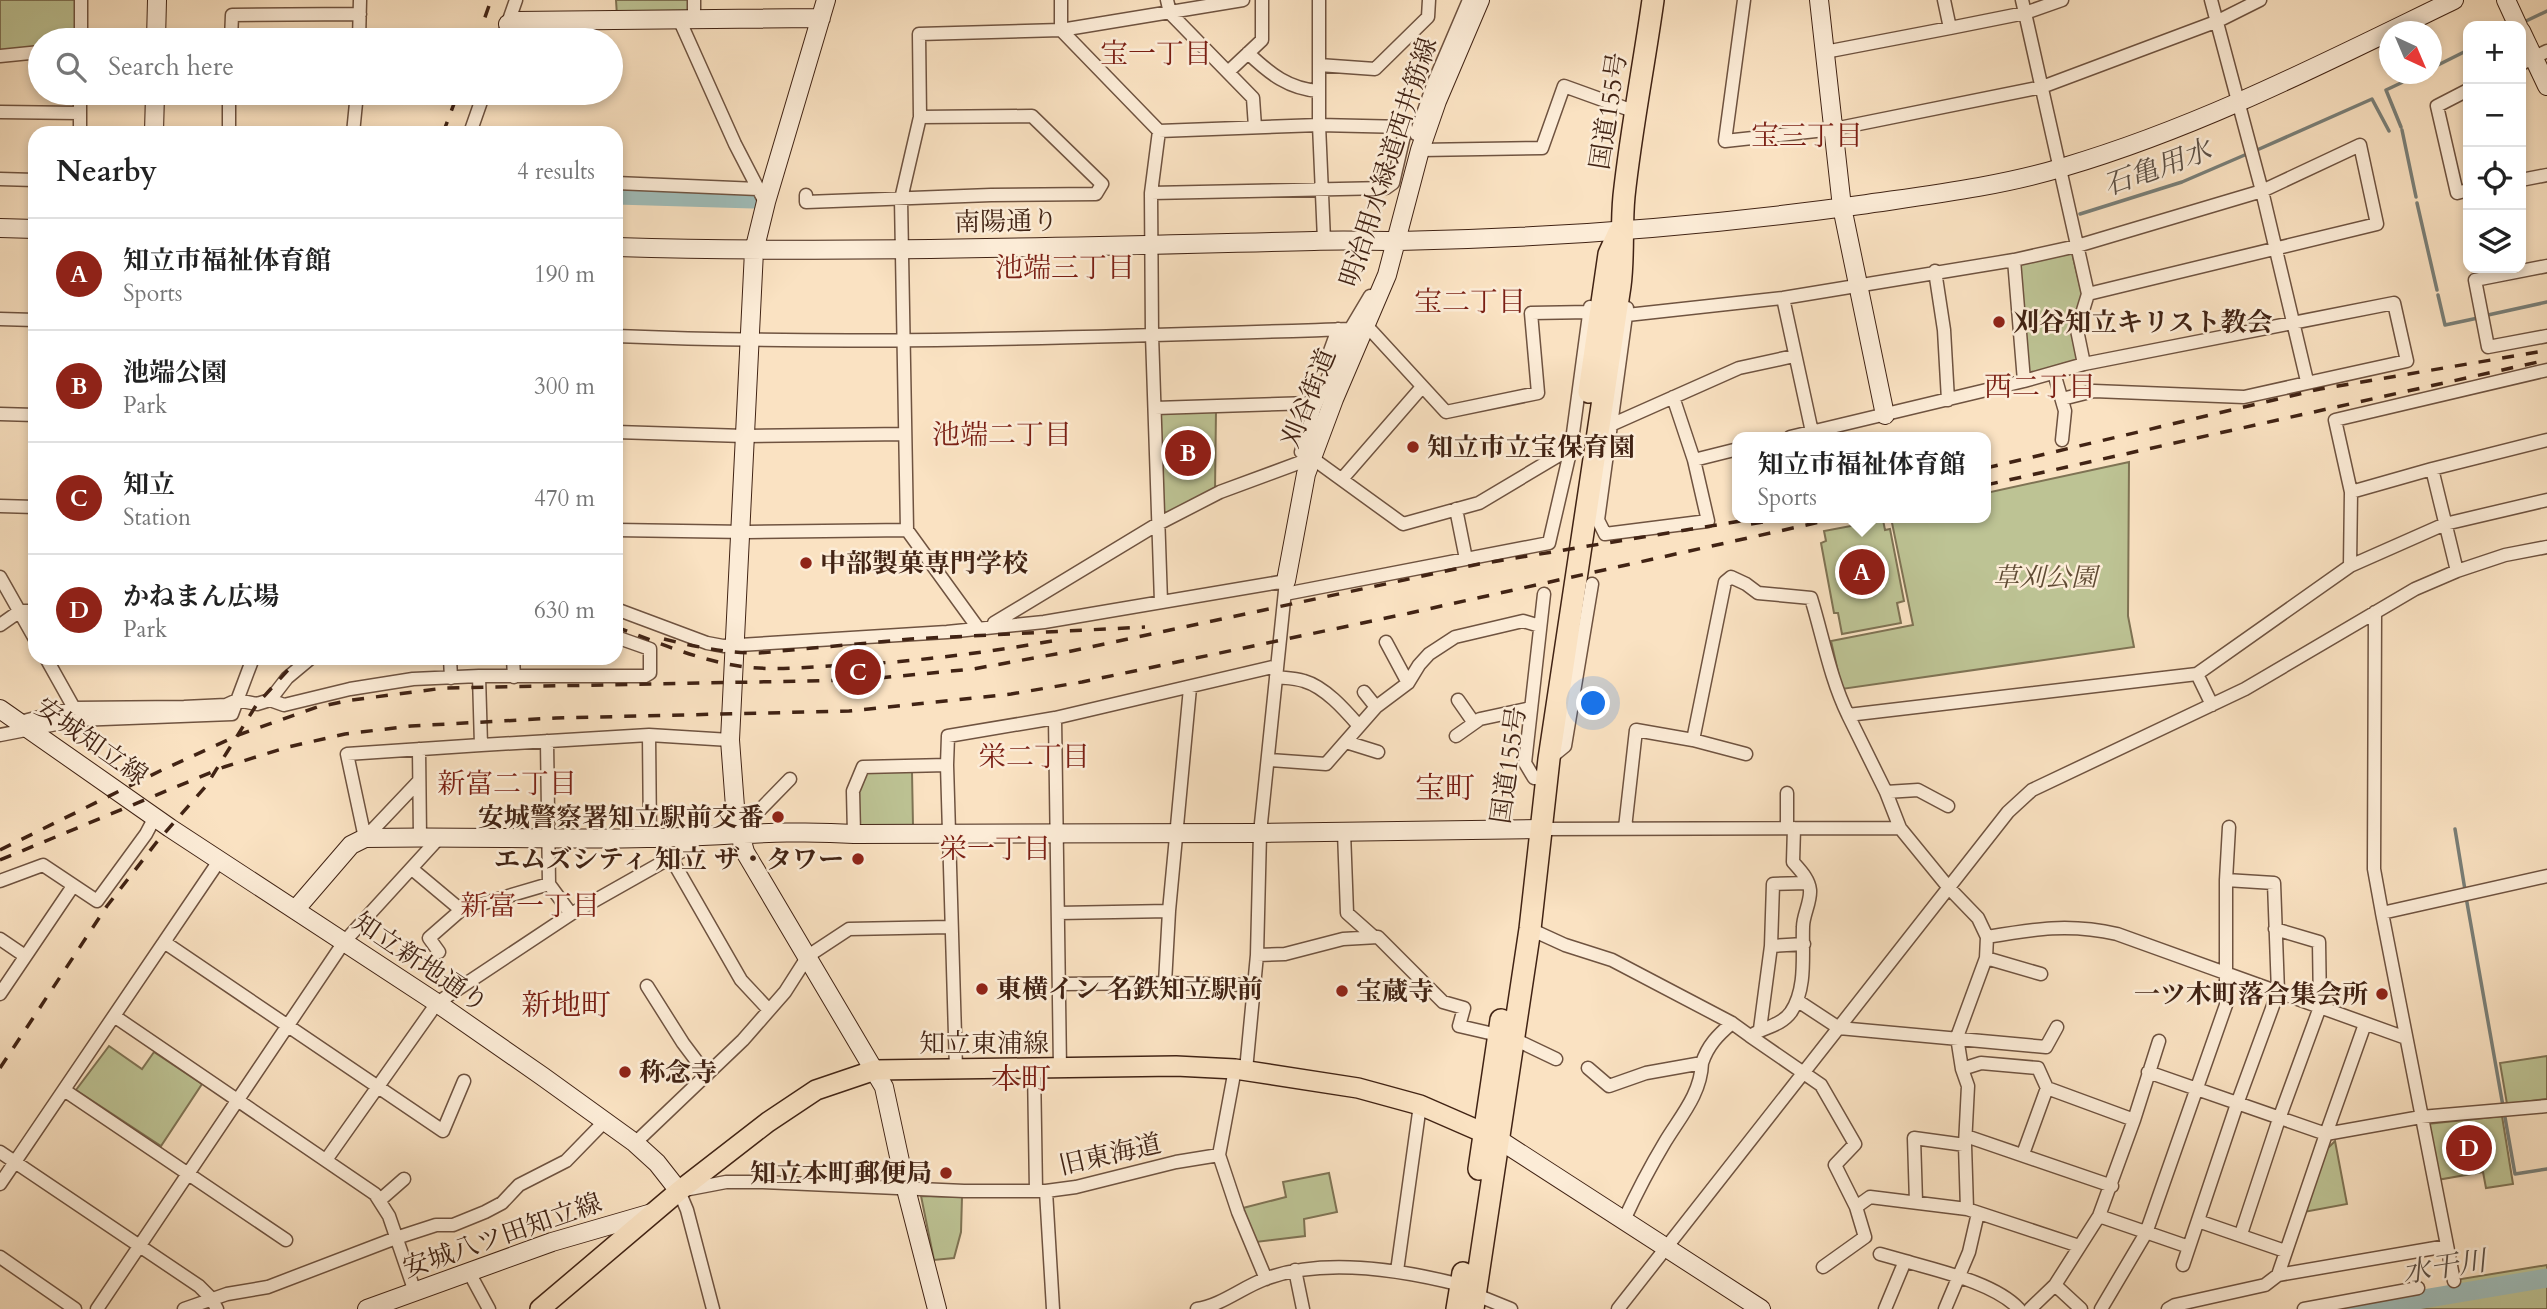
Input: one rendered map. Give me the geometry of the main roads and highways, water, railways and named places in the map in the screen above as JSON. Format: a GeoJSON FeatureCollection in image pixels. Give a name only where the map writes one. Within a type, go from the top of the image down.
{"type":"FeatureCollection","features":[{"type":"Feature","properties":{"kind":"highway","name":"国道155号"},"geometry":{"type":"LineString","coordinates":[[1457,1309],[1469,1296],[1505,1037],[1520,901],[1549,760],[1624,257],[1620,230],[1653,0]]}},
{"type":"Feature","properties":{"kind":"highway","name":"国道155号"},"geometry":{"type":"LineString","coordinates":[[1505,1037],[1530,929],[1534,778],[1609,254],[1620,230]]}},
{"type":"Feature","properties":{"kind":"main road","name":"知立東浦線"},"geometry":{"type":"LineString","coordinates":[[540,1309],[679,1191],[768,1122],[816,1090],[875,1070],[1176,1066],[1241,1069],[1357,1088],[1420,1105],[1491,1135]]}},
{"type":"Feature","properties":{"kind":"waterway"},"geometry":{"type":"LineString","coordinates":[[2526,21],[2547,11]]}},
{"type":"Feature","properties":{"kind":"waterway"},"geometry":{"type":"LineString","coordinates":[[2442,63],[2463,52]]}},
{"type":"Feature","properties":{"kind":"waterway"},"geometry":{"type":"LineString","coordinates":[[2399,84],[2386,90],[2401,127]]}},
{"type":"Feature","properties":{"kind":"waterway","name":"石亀用水"},"geometry":{"type":"LineString","coordinates":[[2257,150],[2372,99],[2389,131]]}},
{"type":"Feature","properties":{"kind":"waterway","name":"石亀用水"},"geometry":{"type":"LineString","coordinates":[[2402,130],[2416,197]]}},
{"type":"Feature","properties":{"kind":"waterway","name":"石亀用水"},"geometry":{"type":"LineString","coordinates":[[2080,214],[2182,182],[2247,154]]}},
{"type":"Feature","properties":{"kind":"waterway"},"geometry":{"type":"LineString","coordinates":[[623,195],[753,199]]}},
{"type":"Feature","properties":{"kind":"waterway","name":"石亀用水"},"geometry":{"type":"LineString","coordinates":[[2417,203],[2437,290]]}},
{"type":"Feature","properties":{"kind":"waterway","name":"石亀用水"},"geometry":{"type":"LineString","coordinates":[[2438,295],[2445,325],[2478,318]]}},
{"type":"Feature","properties":{"kind":"waterway","name":"石亀用水"},"geometry":{"type":"LineString","coordinates":[[2488,315],[2547,302]]}},
{"type":"Feature","properties":{"kind":"waterway"},"geometry":{"type":"LineString","coordinates":[[2455,829],[2465,890]]}},
{"type":"Feature","properties":{"kind":"waterway"},"geometry":{"type":"LineString","coordinates":[[2466,897],[2515,1174],[2547,1169]]}},
{"type":"Feature","properties":{"kind":"waterway","name":"水干川"},"geometry":{"type":"LineString","coordinates":[[2350,1309],[2547,1278]]}},
{"type":"Feature","properties":{"kind":"railway"},"geometry":{"type":"LineString","coordinates":[[481,28],[491,0]]}},
{"type":"Feature","properties":{"kind":"railway"},"geometry":{"type":"LineString","coordinates":[[446,126],[454,105]]}},
{"type":"Feature","properties":{"kind":"railway"},"geometry":{"type":"LineString","coordinates":[[1991,467],[2320,389],[2544,351]]}},
{"type":"Feature","properties":{"kind":"railway"},"geometry":{"type":"LineString","coordinates":[[1991,484],[2547,360]]}},
{"type":"Feature","properties":{"kind":"railway"},"geometry":{"type":"LineString","coordinates":[[0,850],[241,734],[317,707],[352,700],[444,688],[858,680],[973,669],[1067,652],[1479,564],[1732,522]]}},
{"type":"Feature","properties":{"kind":"railway"},"geometry":{"type":"LineString","coordinates":[[1751,524],[1757,523]]}},
{"type":"Feature","properties":{"kind":"railway"},"geometry":{"type":"LineString","coordinates":[[0,860],[224,767],[288,747],[345,734],[411,726],[556,718],[849,711],[1011,694],[1082,682],[1410,613],[1815,523]]}},
{"type":"Feature","properties":{"kind":"railway"},"geometry":{"type":"LineString","coordinates":[[664,639],[712,649],[759,653],[911,639],[1145,627]]}},
{"type":"Feature","properties":{"kind":"railway"},"geometry":{"type":"LineString","coordinates":[[623,630],[703,658],[745,667],[769,668],[913,660],[1052,641]]}},
{"type":"Feature","properties":{"kind":"railway"},"geometry":{"type":"LineString","coordinates":[[0,1068],[107,906],[156,843],[206,786],[257,704],[293,665]]}},
{"type":"Feature","properties":{"kind":"place","name":"刈谷知立キリスト教会"},"geometry":{"type":"Point","coordinates":[1999,322]}},
{"type":"Feature","properties":{"kind":"place","name":"知立市立宝保育園"},"geometry":{"type":"Point","coordinates":[1413,447]}},
{"type":"Feature","properties":{"kind":"place","name":"池端公園"},"geometry":{"type":"Point","coordinates":[1188,453]}},
{"type":"Feature","properties":{"kind":"place","name":"中部製菓専門学校"},"geometry":{"type":"Point","coordinates":[806,563]}},
{"type":"Feature","properties":{"kind":"place","name":"知立市福祉体育館"},"geometry":{"type":"Point","coordinates":[1862,572]}},
{"type":"Feature","properties":{"kind":"place","name":"知立"},"geometry":{"type":"Point","coordinates":[858,672]}},
{"type":"Feature","properties":{"kind":"place","name":"安城警察署知立駅前交番"},"geometry":{"type":"Point","coordinates":[778,817]}},
{"type":"Feature","properties":{"kind":"place","name":"エムズシティ 知立 ザ・タワー"},"geometry":{"type":"Point","coordinates":[858,859]}},
{"type":"Feature","properties":{"kind":"place","name":"東横イン 名鉄知立駅前"},"geometry":{"type":"Point","coordinates":[982,989]}},
{"type":"Feature","properties":{"kind":"place","name":"宝蔵寺"},"geometry":{"type":"Point","coordinates":[1342,991]}},
{"type":"Feature","properties":{"kind":"place","name":"一ツ木町落合集会所"},"geometry":{"type":"Point","coordinates":[2382,994]}},
{"type":"Feature","properties":{"kind":"place","name":"称念寺"},"geometry":{"type":"Point","coordinates":[625,1072]}},
{"type":"Feature","properties":{"kind":"place","name":"かねまん広場"},"geometry":{"type":"Point","coordinates":[2469,1148]}},
{"type":"Feature","properties":{"kind":"place","name":"知立本町郵便局"},"geometry":{"type":"Point","coordinates":[946,1173]}},
{"type":"Feature","properties":{"kind":"district","name":"宝一丁目"},"geometry":{"type":"Point","coordinates":[1156,53]}},
{"type":"Feature","properties":{"kind":"district","name":"宝三丁目"},"geometry":{"type":"Point","coordinates":[1807,135]}},
{"type":"Feature","properties":{"kind":"district","name":"池端三丁目"},"geometry":{"type":"Point","coordinates":[1065,267]}},
{"type":"Feature","properties":{"kind":"district","name":"宝二丁目"},"geometry":{"type":"Point","coordinates":[1470,301]}},
{"type":"Feature","properties":{"kind":"district","name":"西二丁目"},"geometry":{"type":"Point","coordinates":[2040,386]}},
{"type":"Feature","properties":{"kind":"district","name":"池端二丁目"},"geometry":{"type":"Point","coordinates":[1002,434]}},
{"type":"Feature","properties":{"kind":"district","name":"栄二丁目"},"geometry":{"type":"Point","coordinates":[1034,756]}},
{"type":"Feature","properties":{"kind":"district","name":"新富二丁目"},"geometry":{"type":"Point","coordinates":[507,783]}},
{"type":"Feature","properties":{"kind":"district","name":"宝町"},"geometry":{"type":"Point","coordinates":[1445,788]}},
{"type":"Feature","properties":{"kind":"district","name":"栄一丁目"},"geometry":{"type":"Point","coordinates":[995,848]}},
{"type":"Feature","properties":{"kind":"district","name":"新富一丁目"},"geometry":{"type":"Point","coordinates":[530,905]}},
{"type":"Feature","properties":{"kind":"district","name":"新地町"},"geometry":{"type":"Point","coordinates":[566,1005]}},
{"type":"Feature","properties":{"kind":"district","name":"本町"},"geometry":{"type":"Point","coordinates":[1021,1079]}},
{"type":"Feature","properties":{"kind":"park label","name":"草刈公園"},"geometry":{"type":"Point","coordinates":[2045,577]}}]}
